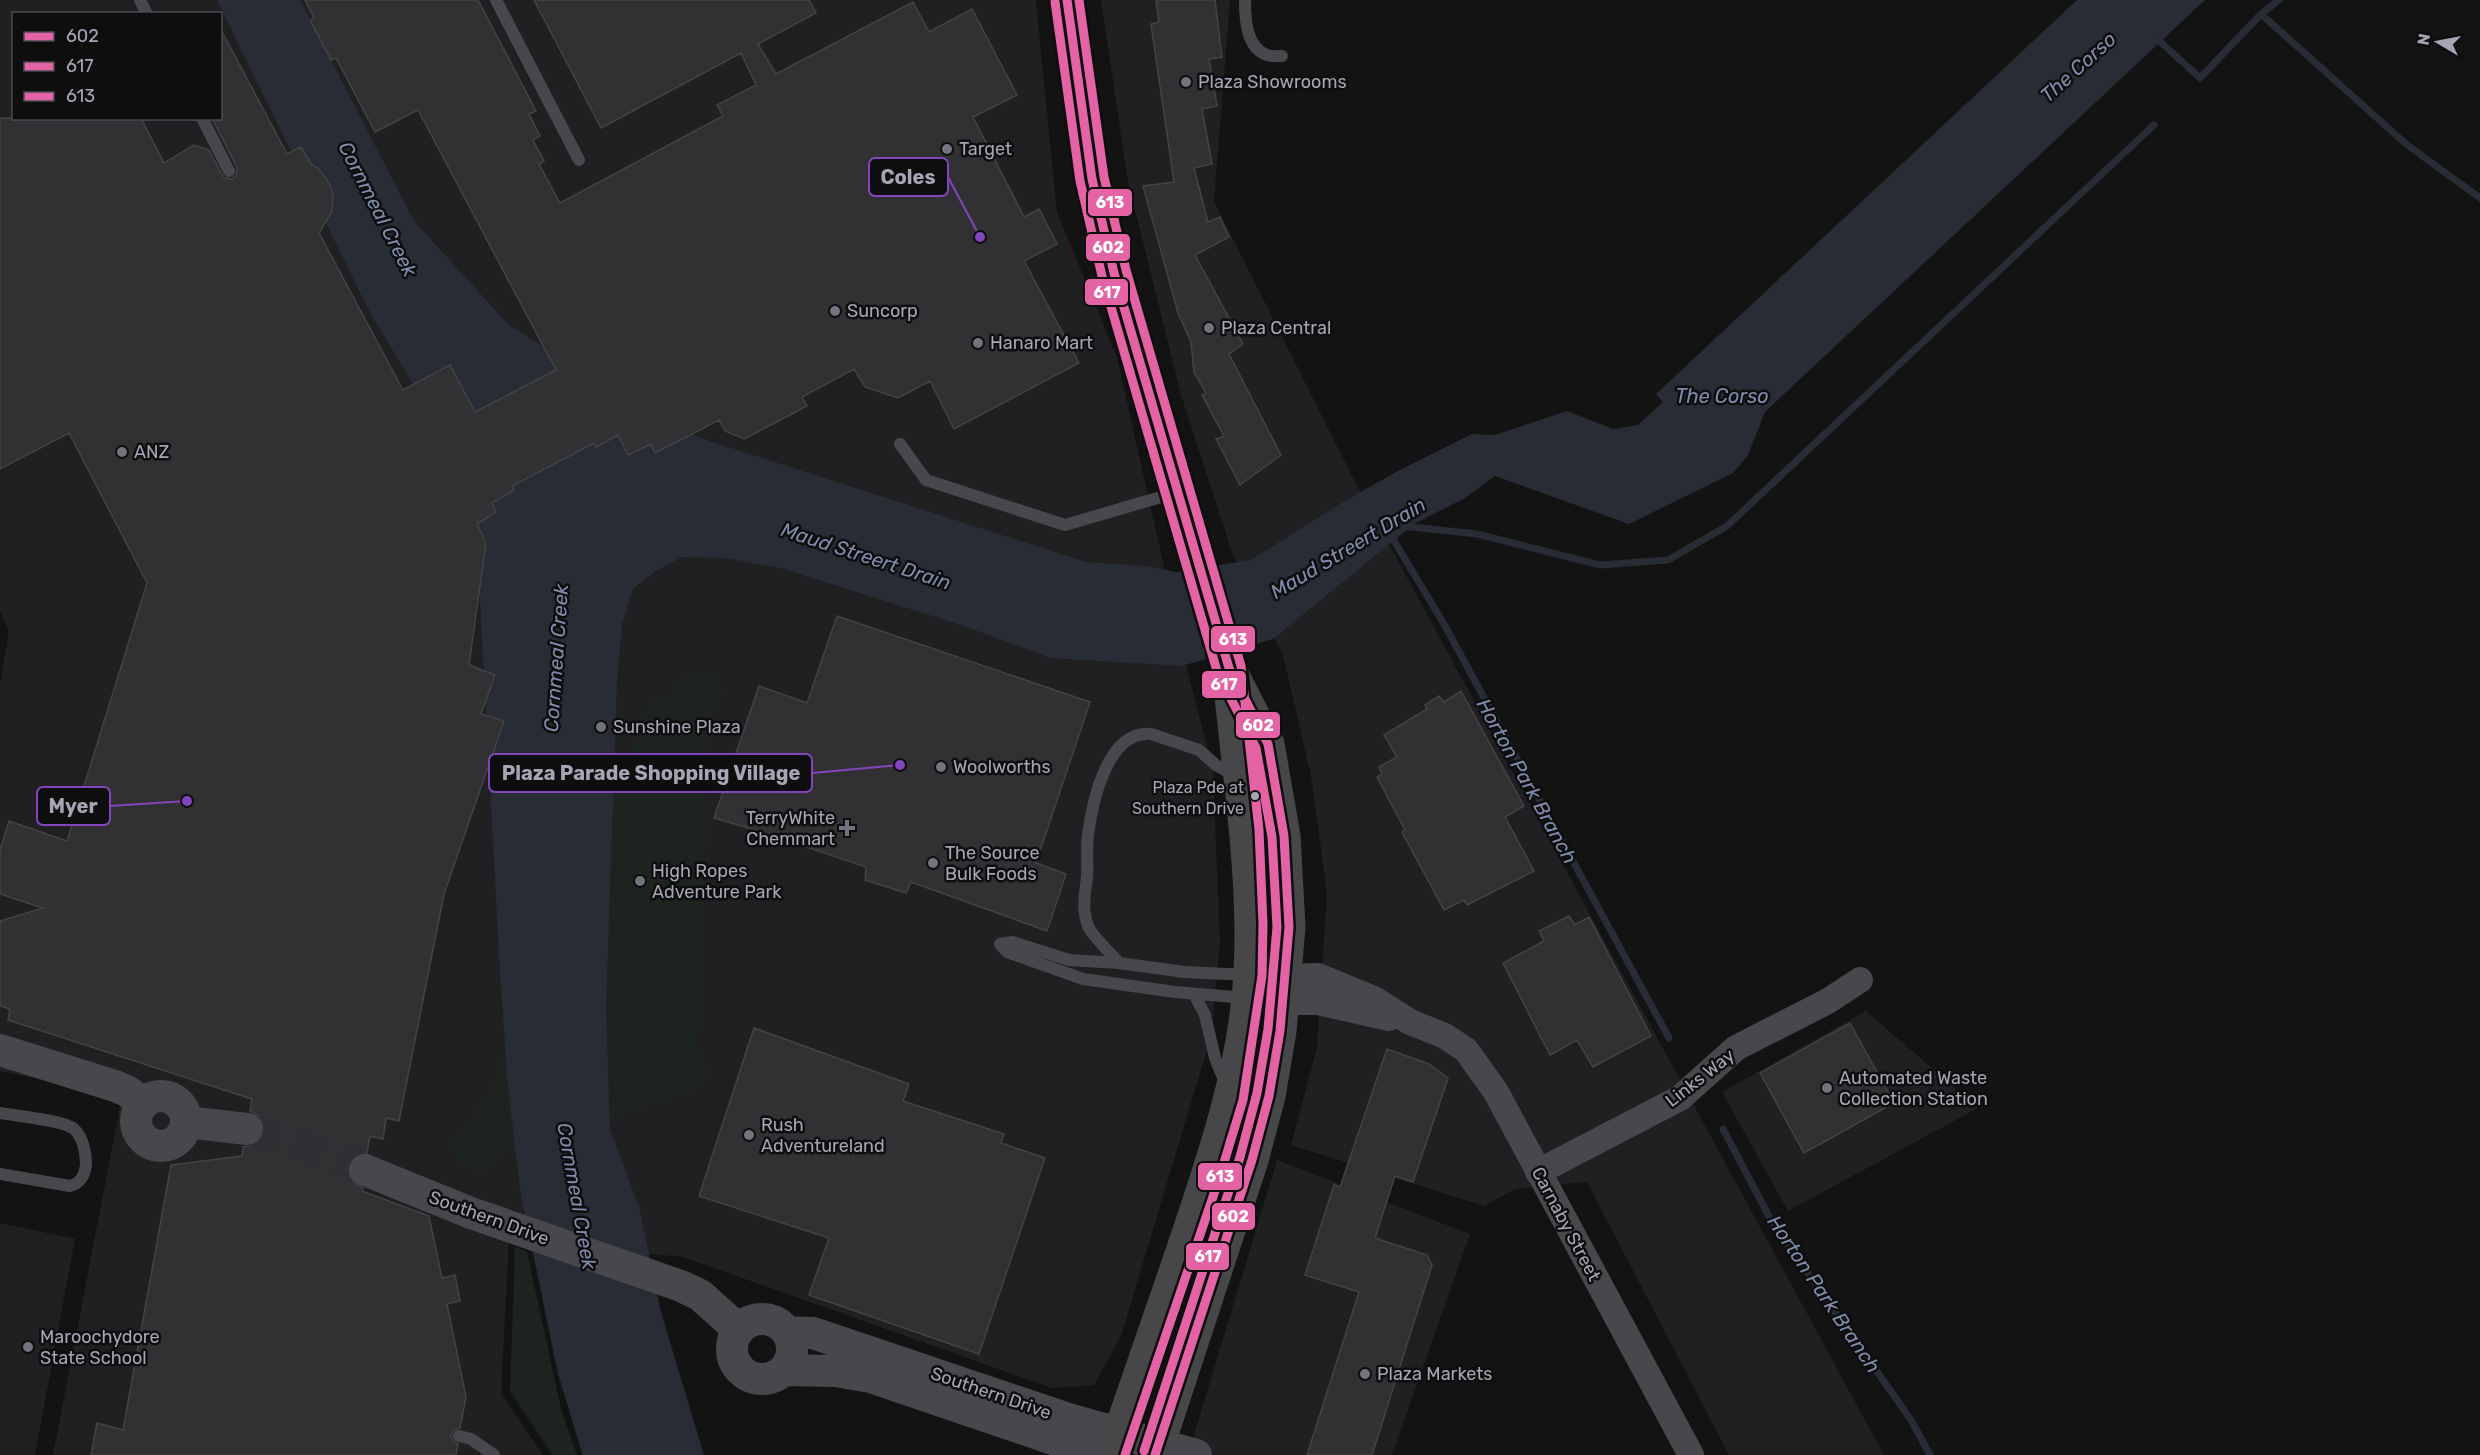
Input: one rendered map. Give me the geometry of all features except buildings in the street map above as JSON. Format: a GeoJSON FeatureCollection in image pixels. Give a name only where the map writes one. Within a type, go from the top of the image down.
{"type":"FeatureCollection","features":[{"type":"Feature","properties":{"kind":"main road"},"geometry":{"type":"LineString","coordinates":[[1067,0],[1092,179],[1113,273],[1229,668],[1250,882],[1249,986],[1231,1097],[1208,1175],[1111,1448]]}},
{"type":"Feature","properties":{"kind":"main road"},"geometry":{"type":"LineString","coordinates":[[1156,1450],[1252,1160],[1269,1096],[1284,990],[1289,927],[1284,836],[1278,799],[1268,744],[1229,668]]}},
{"type":"Feature","properties":{"kind":"street","name":"Carnaby Street"},"geometry":{"type":"LineString","coordinates":[[1249,986],[1284,990],[1318,976],[1374,999],[1410,1022],[1445,1036],[1466,1050],[1496,1092],[1691,1455]]}},
{"type":"Feature","properties":{"kind":"street","name":"Links Way"},"geometry":{"type":"LineString","coordinates":[[1538,1172],[1680,1098],[1736,1048],[1828,1001],[1860,980]]}},
{"type":"Feature","properties":{"kind":"street"},"geometry":{"type":"LineString","coordinates":[[0,1050],[127,1091],[143,1103],[138,1110],[136,1127],[145,1140],[153,1144],[161,1146],[175,1142],[185,1130],[186,1122],[246,1129]]}},
{"type":"Feature","properties":{"kind":"street","name":"Southern Drive"},"geometry":{"type":"LineString","coordinates":[[365,1170],[517,1229],[670,1282],[700,1295],[739,1330]]}},
{"type":"Feature","properties":{"kind":"street"},"geometry":{"type":"LineString","coordinates":[[763,1319],[780,1325],[787,1332],[792,1347],[789,1364],[775,1376],[766,1379],[746,1375],[734,1359],[734,1339],[739,1330],[754,1320],[763,1319]]}},
{"type":"Feature","properties":{"kind":"street","name":"Southern Drive"},"geometry":{"type":"LineString","coordinates":[[787,1332],[813,1333],[1068,1419],[1111,1448]]}},
{"type":"Feature","properties":{"kind":"street","name":"Southern Drive"},"geometry":{"type":"LineString","coordinates":[[784,1370],[835,1371],[871,1377],[1111,1448],[1196,1455]]}},
{"type":"Feature","properties":{"kind":"lane"},"geometry":{"type":"LineString","coordinates":[[496,0],[579,160]]}},
{"type":"Feature","properties":{"kind":"lane"},"geometry":{"type":"LineString","coordinates":[[1245,0],[1248,33],[1254,45],[1267,55],[1282,56]]}},
{"type":"Feature","properties":{"kind":"lane"},"geometry":{"type":"LineString","coordinates":[[203,120],[230,171]]}},
{"type":"Feature","properties":{"kind":"lane"},"geometry":{"type":"LineString","coordinates":[[900,444],[926,480],[1065,525],[1179,492]]}},
{"type":"Feature","properties":{"kind":"lane"},"geometry":{"type":"LineString","coordinates":[[1119,963],[1089,928],[1083,900],[1087,877],[1088,836],[1102,774],[1108,762],[1129,740],[1144,733],[1198,750],[1216,765],[1241,780]]}},
{"type":"Feature","properties":{"kind":"lane"},"geometry":{"type":"LineString","coordinates":[[1013,942],[1069,960],[1119,963],[1184,972],[1249,986],[1194,994],[1083,979],[1007,952],[1000,944],[1013,942]]}},
{"type":"Feature","properties":{"kind":"lane"},"geometry":{"type":"LineString","coordinates":[[1194,994],[1205,1015],[1215,1058],[1231,1097]]}},
{"type":"Feature","properties":{"kind":"lane"},"geometry":{"type":"LineString","coordinates":[[0,1113],[68,1125],[80,1137],[86,1158],[83,1176],[70,1186],[0,1174]]}},
{"type":"Feature","properties":{"kind":"lane"},"geometry":{"type":"LineString","coordinates":[[459,1436],[471,1439],[494,1455]]}},
{"type":"Feature","properties":{"kind":"shaded area","name":"Sunshine Plaza"},"geometry":{"type":"Polygon","coordinates":[[[0,0],[1036,0],[1057,212],[1117,358],[1189,677],[1213,769],[1220,943],[1211,1036],[1121,1336],[1094,1385],[1052,1388],[683,1257],[509,1241],[501,1393],[543,1455],[53,1455],[122,1096],[0,1071],[0,685],[9,631],[0,611],[0,0]]]}},
{"type":"Feature","properties":{"kind":"shaded area"},"geometry":{"type":"Polygon","coordinates":[[[1101,0],[1230,0],[1214,201],[1353,478],[1884,1455],[1729,1455],[1587,1182],[1516,1189],[1484,1206],[1291,1145],[1317,1047],[1327,893],[1311,776],[1283,655],[1232,552],[1181,395],[1128,182],[1101,0]]]}},
{"type":"Feature","properties":{"kind":"shaded area","name":"High Ropes Adventure Park"},"geometry":{"type":"Polygon","coordinates":[[[684,672],[711,673],[723,693],[710,715],[696,1048],[707,1071],[693,1091],[509,1150],[481,1173],[458,1165],[453,1140],[471,1124],[477,1105],[484,1107],[651,703],[672,695],[684,672]]]}},
{"type":"Feature","properties":{"kind":"shaded area"},"geometry":{"type":"Polygon","coordinates":[[[1866,1011],[1978,1108],[1788,1211],[1722,1092],[1866,1011]]]}},
{"type":"Feature","properties":{"kind":"shaded area"},"geometry":{"type":"Polygon","coordinates":[[[1277,1160],[1470,1234],[1392,1455],[1188,1455],[1277,1160]]]}},
{"type":"Feature","properties":{"kind":"shaded area","name":"Maroochydore State School"},"geometry":{"type":"Polygon","coordinates":[[[0,1223],[75,1239],[35,1455],[0,1455],[0,1223]]]}},
{"type":"Feature","properties":{"kind":"shaded area"},"geometry":{"type":"Polygon","coordinates":[[[515,1247],[527,1252],[561,1409],[577,1455],[553,1455],[510,1391],[515,1247]]]}},
{"type":"Feature","properties":{"kind":"water"},"geometry":{"type":"Polygon","coordinates":[[[217,0],[300,0],[414,221],[508,324],[639,408],[706,440],[1086,562],[1145,566],[1176,572],[1251,560],[1343,502],[1396,472],[1472,434],[1495,435],[1567,411],[1613,429],[1638,425],[1663,402],[1656,394],[2077,0],[2205,0],[1765,412],[1748,455],[1733,473],[1629,524],[1495,476],[1465,498],[1414,524],[1273,639],[1182,666],[1051,658],[964,626],[781,568],[725,558],[682,557],[654,572],[633,589],[622,624],[617,681],[606,1008],[610,1130],[639,1207],[661,1312],[704,1455],[582,1455],[558,1374],[521,1195],[508,1088],[500,972],[480,599],[457,468],[429,411],[367,307],[217,0]]]}},
{"type":"Feature","properties":{"kind":"waterway"},"geometry":{"type":"LineString","coordinates":[[2261,14],[2279,0]]}},
{"type":"Feature","properties":{"kind":"waterway"},"geometry":{"type":"LineString","coordinates":[[2155,37],[2200,78],[2261,14],[2406,144],[2480,198]]}},
{"type":"Feature","properties":{"kind":"waterway","name":"Maud Streert Drain"},"geometry":{"type":"LineString","coordinates":[[1402,526],[1477,534],[1600,565],[1668,560],[1727,526],[2154,125]]}},
{"type":"Feature","properties":{"kind":"waterway","name":"Horton Park Branch"},"geometry":{"type":"LineString","coordinates":[[1390,534],[1444,624],[1669,1038]]}},
{"type":"Feature","properties":{"kind":"waterway","name":"Horton Park Branch"},"geometry":{"type":"LineString","coordinates":[[1723,1129],[1772,1222],[1911,1420],[1930,1455]]}},
{"type":"Feature","properties":{"kind":"tunnel"},"geometry":{"type":"LineString","coordinates":[[247,1129],[297,1144],[365,1170]]}},
{"type":"Feature","properties":{"kind":"transit line","name":"602"},"geometry":{"type":"LineString","coordinates":[[1067,0],[1092,179],[1114,273],[1229,668],[1268,744],[1284,836],[1289,927],[1280,1031],[1269,1096],[1252,1160],[1155,1455]]}},
{"type":"Feature","properties":{"kind":"transit line","name":"613"},"geometry":{"type":"LineString","coordinates":[[1079,0],[1104,177],[1126,270],[1241,666],[1259,830],[1263,924],[1262,976],[1243,1100],[1219,1179],[1125,1455]]}},
{"type":"Feature","properties":{"kind":"transit line","name":"617"},"geometry":{"type":"LineString","coordinates":[[1055,2],[1080,181],[1102,276],[1217,671],[1256,748],[1272,837],[1277,927],[1268,1029],[1257,1093],[1240,1157],[1144,1451]]}},
{"type":"Feature","properties":{"kind":"place","name":"Plaza Showrooms"},"geometry":{"type":"Point","coordinates":[1186,82]}},
{"type":"Feature","properties":{"kind":"place","name":"Target"},"geometry":{"type":"Point","coordinates":[947,149]}},
{"type":"Feature","properties":{"kind":"place","name":"Coles"},"geometry":{"type":"Point","coordinates":[980,237]}},
{"type":"Feature","properties":{"kind":"place","name":"Suncorp"},"geometry":{"type":"Point","coordinates":[835,311]}},
{"type":"Feature","properties":{"kind":"place","name":"Plaza Central"},"geometry":{"type":"Point","coordinates":[1209,328]}},
{"type":"Feature","properties":{"kind":"place","name":"Hanaro Mart"},"geometry":{"type":"Point","coordinates":[978,343]}},
{"type":"Feature","properties":{"kind":"place","name":"ANZ"},"geometry":{"type":"Point","coordinates":[122,452]}},
{"type":"Feature","properties":{"kind":"place","name":"Sunshine Plaza"},"geometry":{"type":"Point","coordinates":[601,727]}},
{"type":"Feature","properties":{"kind":"place","name":"Plaza Parade Shopping Village"},"geometry":{"type":"Point","coordinates":[900,765]}},
{"type":"Feature","properties":{"kind":"place","name":"Woolworths"},"geometry":{"type":"Point","coordinates":[941,767]}},
{"type":"Feature","properties":{"kind":"place","name":"Plaza Pde at Southern Drive"},"geometry":{"type":"Point","coordinates":[1255,796]}},
{"type":"Feature","properties":{"kind":"place","name":"Myer"},"geometry":{"type":"Point","coordinates":[187,801]}},
{"type":"Feature","properties":{"kind":"place","name":"TerryWhite Chemmart"},"geometry":{"type":"Point","coordinates":[847,828]}},
{"type":"Feature","properties":{"kind":"place","name":"The Source Bulk Foods"},"geometry":{"type":"Point","coordinates":[933,863]}},
{"type":"Feature","properties":{"kind":"place","name":"High Ropes Adventure Park"},"geometry":{"type":"Point","coordinates":[640,881]}},
{"type":"Feature","properties":{"kind":"place","name":"Automated Waste Collection Station"},"geometry":{"type":"Point","coordinates":[1827,1088]}},
{"type":"Feature","properties":{"kind":"place","name":"Rush Adventureland"},"geometry":{"type":"Point","coordinates":[749,1135]}},
{"type":"Feature","properties":{"kind":"place","name":"Maroochydore State School"},"geometry":{"type":"Point","coordinates":[28,1347]}},
{"type":"Feature","properties":{"kind":"place","name":"Plaza Markets"},"geometry":{"type":"Point","coordinates":[1365,1374]}},
{"type":"Feature","properties":{"kind":"water label","name":"The Corso"},"geometry":{"type":"Point","coordinates":[2078,67]}},
{"type":"Feature","properties":{"kind":"water label","name":"Cornmeal Creek"},"geometry":{"type":"Point","coordinates":[378,209]}},
{"type":"Feature","properties":{"kind":"water label","name":"The Corso"},"geometry":{"type":"Point","coordinates":[1722,396]}},
{"type":"Feature","properties":{"kind":"water label","name":"Cornmeal Creek"},"geometry":{"type":"Point","coordinates":[556,658]}},
{"type":"Feature","properties":{"kind":"water label","name":"Cornmeal Creek"},"geometry":{"type":"Point","coordinates":[577,1196]}}]}
